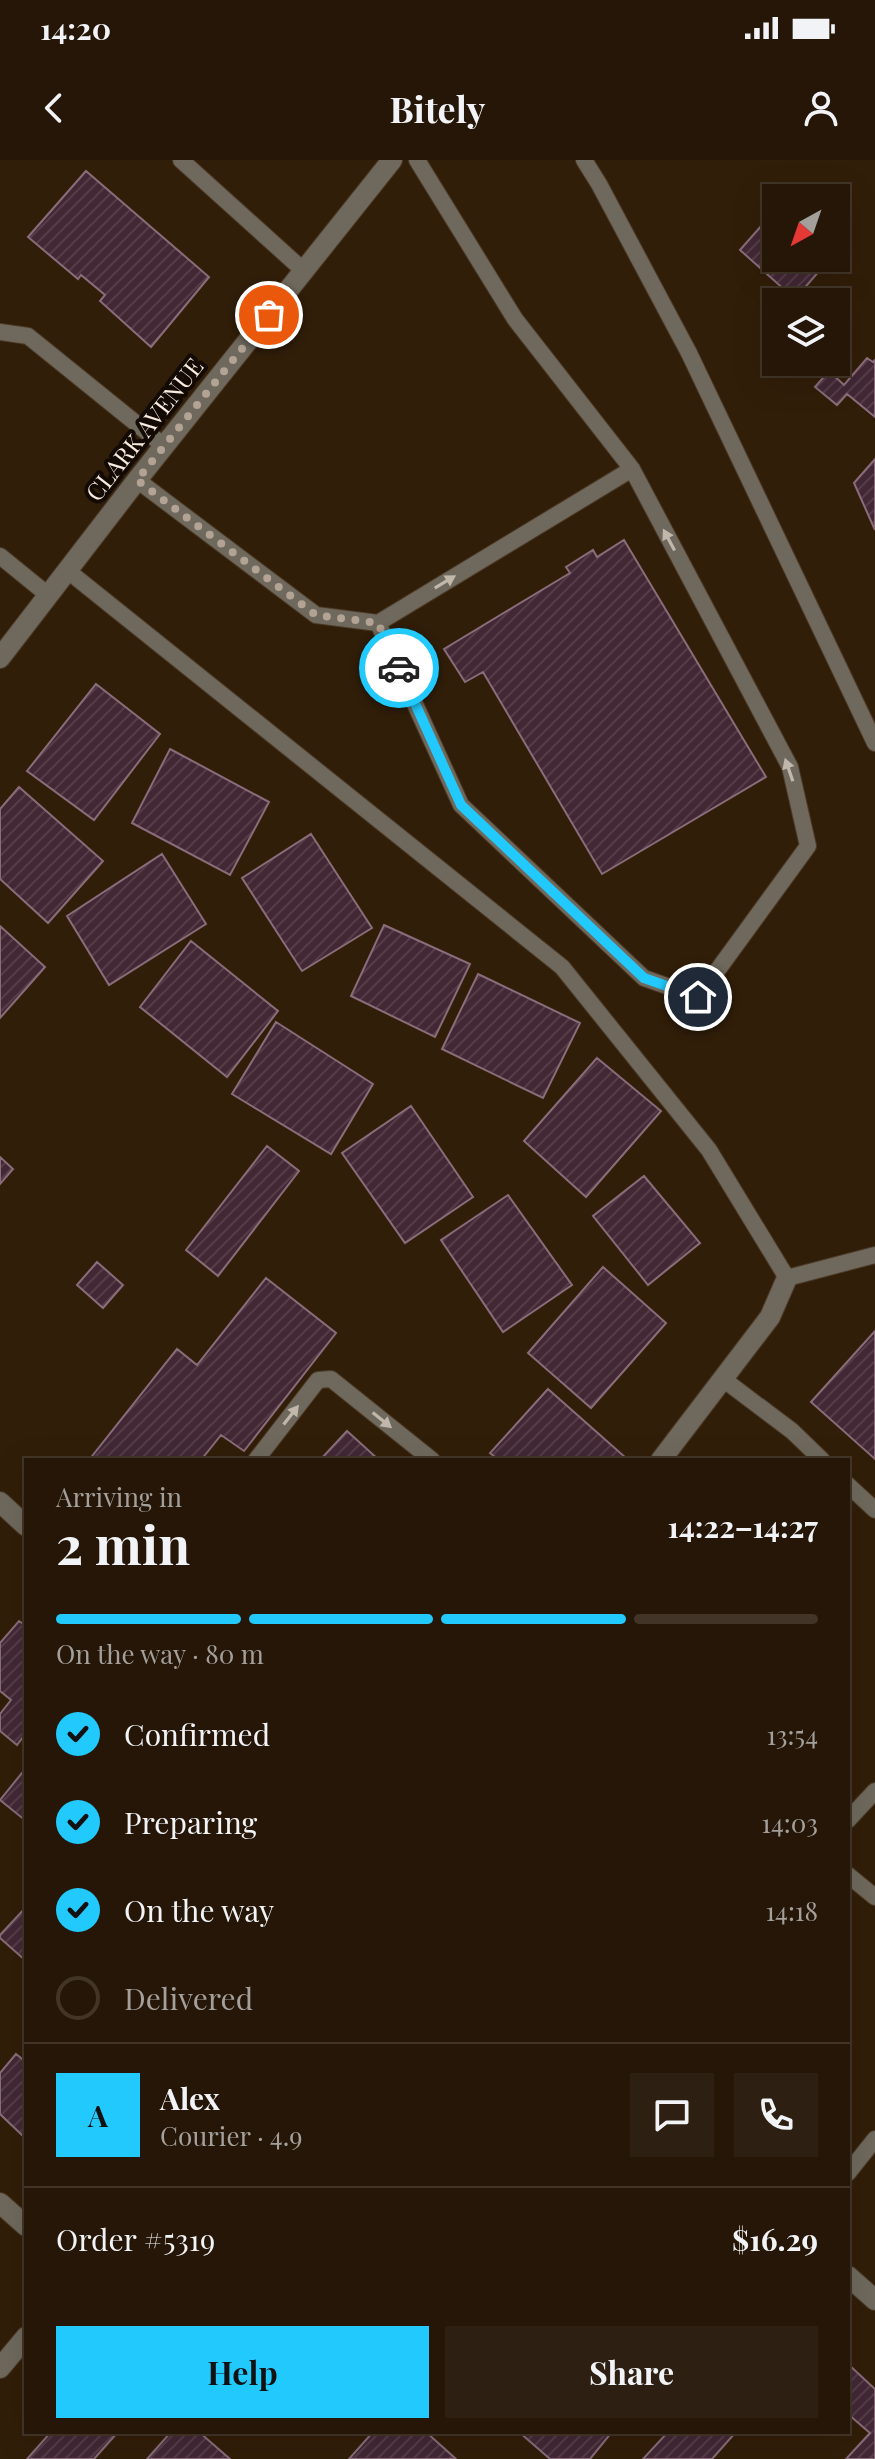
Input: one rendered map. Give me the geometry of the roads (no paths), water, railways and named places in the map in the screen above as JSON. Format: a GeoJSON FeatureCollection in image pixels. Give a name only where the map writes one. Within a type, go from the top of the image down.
{"type":"FeatureCollection","features":[{"type":"Feature","properties":{"kind":"street","name":"CLARK AVENUE"},"geometry":{"type":"LineString","coordinates":[[0,658],[137,480],[392,160]]}},
{"type":"Feature","properties":{"kind":"street"},"geometry":{"type":"LineString","coordinates":[[663,1458],[770,1317],[787,1278]]}},
{"type":"Feature","properties":{"kind":"street"},"geometry":{"type":"LineString","coordinates":[[0,1502],[24,1524]]}},
{"type":"Feature","properties":{"kind":"street"},"geometry":{"type":"LineString","coordinates":[[0,2203],[24,2224]]}},
{"type":"Feature","properties":{"kind":"street"},"geometry":{"type":"LineString","coordinates":[[850,2277],[872,2291]]}},
{"type":"Feature","properties":{"kind":"street"},"geometry":{"type":"LineString","coordinates":[[0,2368],[24,2339]]}},
{"type":"Feature","properties":{"kind":"lane"},"geometry":{"type":"LineString","coordinates":[[181,160],[304,271]]}},
{"type":"Feature","properties":{"kind":"lane"},"geometry":{"type":"LineString","coordinates":[[378,623],[461,805],[644,978],[698,997],[808,846],[790,767],[632,469],[515,319],[417,160]]}},
{"type":"Feature","properties":{"kind":"lane"},"geometry":{"type":"LineString","coordinates":[[584,160],[689,353],[875,743]]}},
{"type":"Feature","properties":{"kind":"lane"},"geometry":{"type":"LineString","coordinates":[[0,332],[28,336],[164,446]]}},
{"type":"Feature","properties":{"kind":"lane"},"geometry":{"type":"LineString","coordinates":[[137,480],[316,615],[378,623],[632,469]]}},
{"type":"Feature","properties":{"kind":"lane"},"geometry":{"type":"LineString","coordinates":[[0,556],[48,595]]}},
{"type":"Feature","properties":{"kind":"lane"},"geometry":{"type":"LineString","coordinates":[[68,571],[562,967],[709,1150],[787,1278],[875,1255]]}},
{"type":"Feature","properties":{"kind":"lane"},"geometry":{"type":"LineString","coordinates":[[258,1458],[318,1380],[323,1379],[331,1379],[430,1458]]}},
{"type":"Feature","properties":{"kind":"lane"},"geometry":{"type":"LineString","coordinates":[[723,1379],[792,1431],[820,1458]]}},
{"type":"Feature","properties":{"kind":"lane"},"geometry":{"type":"LineString","coordinates":[[850,1487],[875,1510]]}},
{"type":"Feature","properties":{"kind":"lane"},"geometry":{"type":"LineString","coordinates":[[850,1818],[875,1791]]}},
{"type":"Feature","properties":{"kind":"lane"},"geometry":{"type":"LineString","coordinates":[[850,1877],[875,1897]]}},
{"type":"Feature","properties":{"kind":"lane"},"geometry":{"type":"LineString","coordinates":[[850,2170],[875,2139]]}}]}
